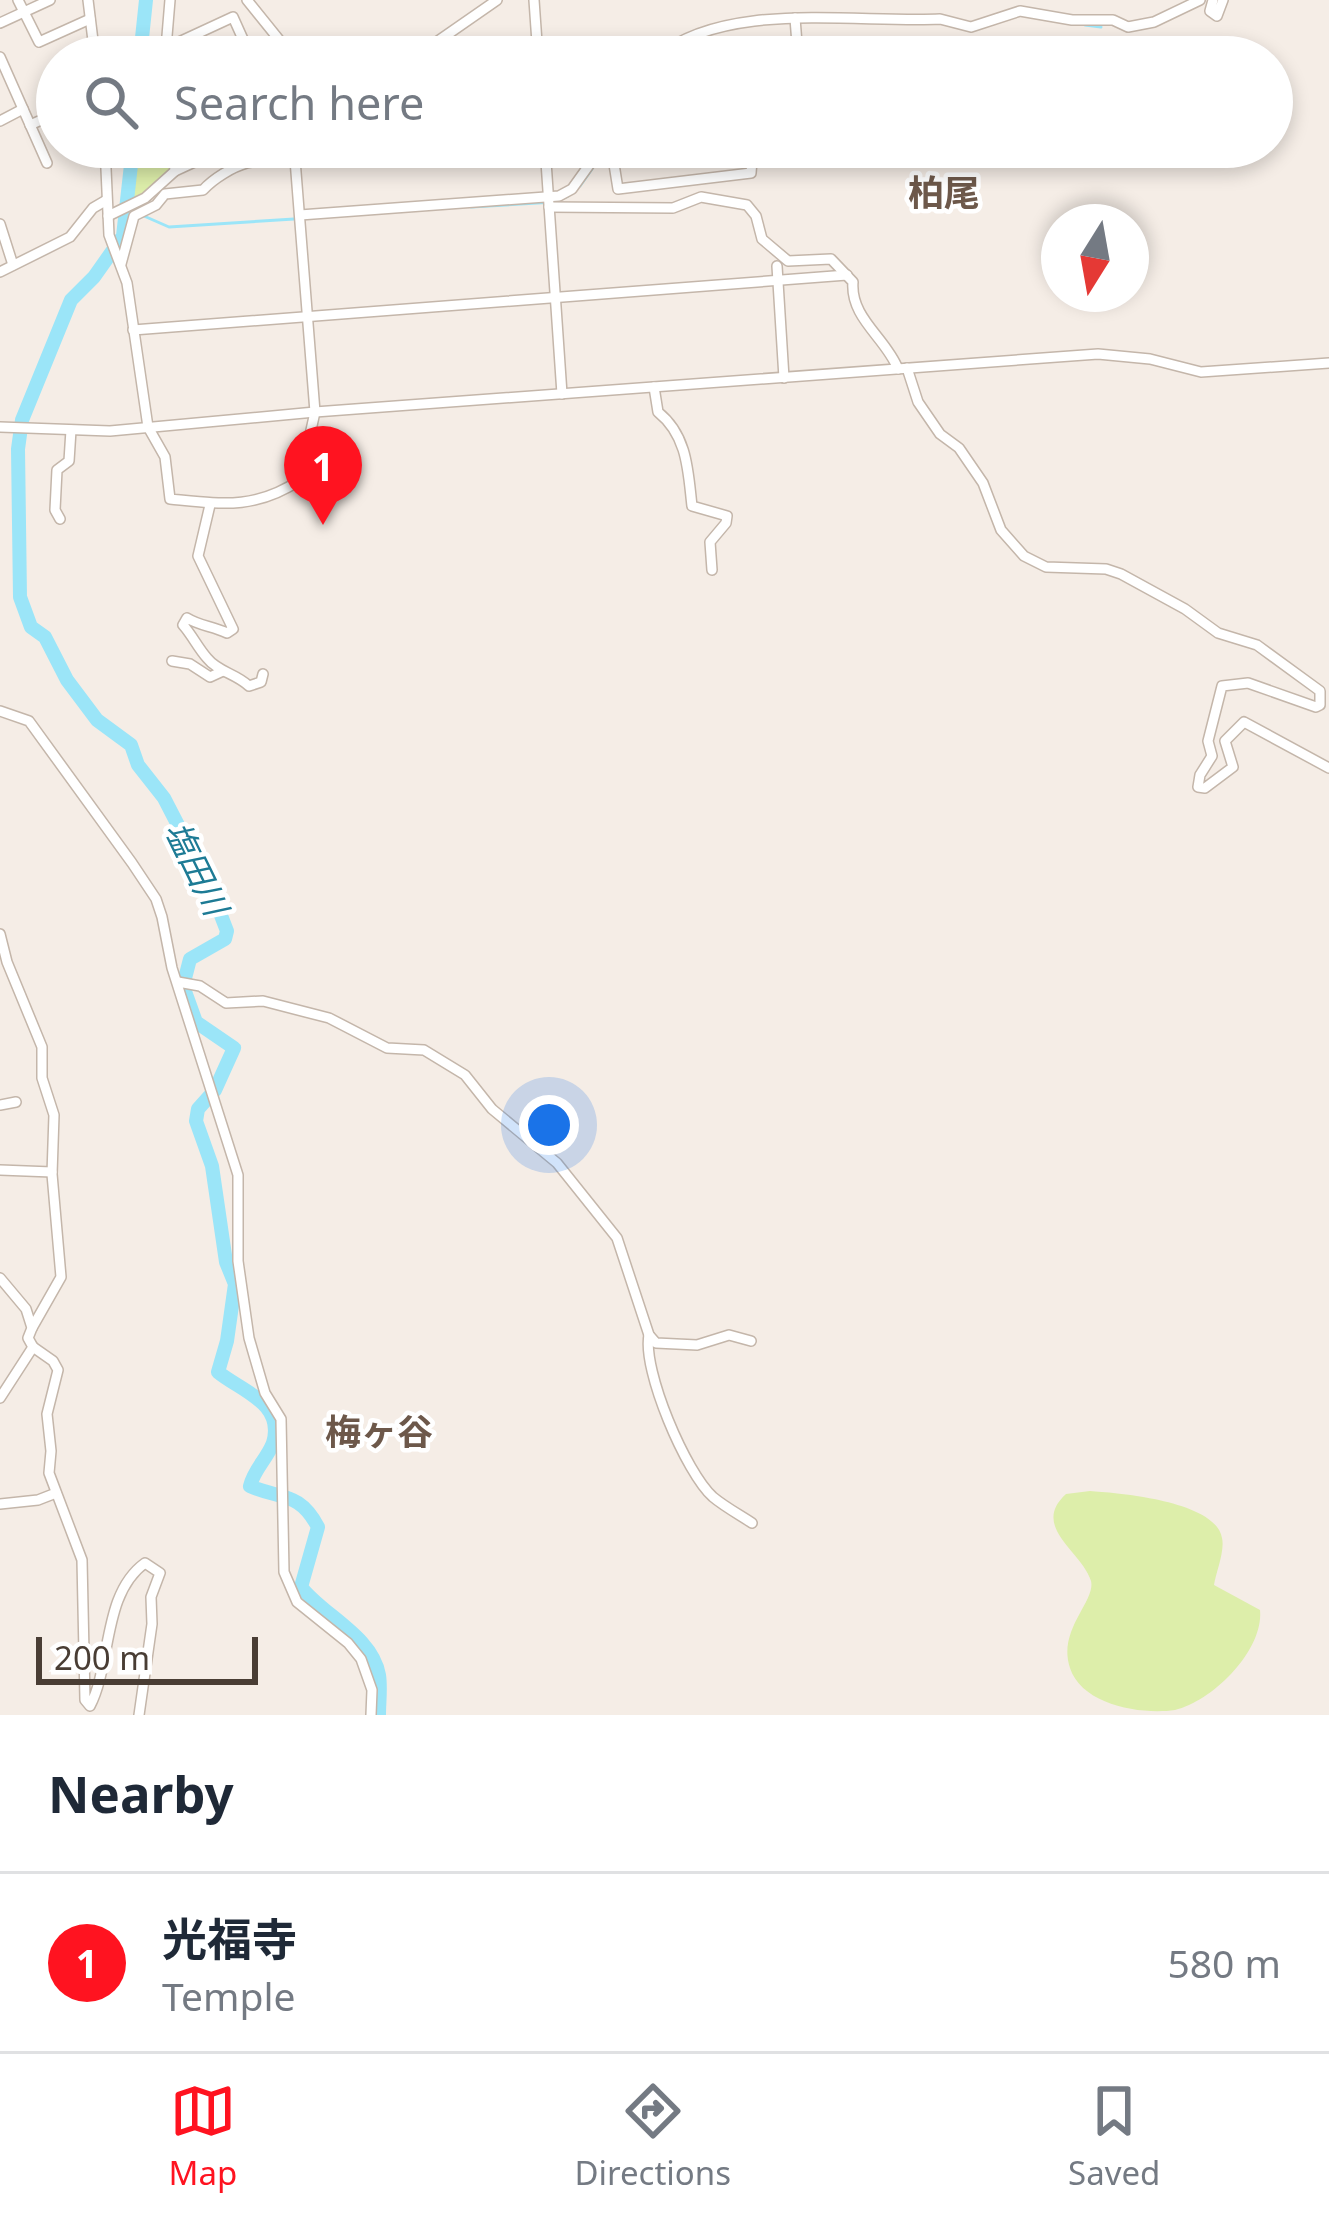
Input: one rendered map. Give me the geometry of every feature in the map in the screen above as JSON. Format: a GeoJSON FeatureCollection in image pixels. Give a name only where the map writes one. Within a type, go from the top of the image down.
{"type":"FeatureCollection","features":[{"type":"Feature","properties":{"kind":"street"},"geometry":{"type":"LineString","coordinates":[[18,0],[36,38]]}},
{"type":"Feature","properties":{"kind":"street"},"geometry":{"type":"LineString","coordinates":[[0,22],[50,0]]}},
{"type":"Feature","properties":{"kind":"street"},"geometry":{"type":"LineString","coordinates":[[88,0],[92,36]]}},
{"type":"Feature","properties":{"kind":"street"},"geometry":{"type":"LineString","coordinates":[[168,36],[171,0]]}},
{"type":"Feature","properties":{"kind":"street"},"geometry":{"type":"LineString","coordinates":[[445,36],[497,0]]}},
{"type":"Feature","properties":{"kind":"street"},"geometry":{"type":"LineString","coordinates":[[534,0],[537,36]]}},
{"type":"Feature","properties":{"kind":"street"},"geometry":{"type":"LineString","coordinates":[[692,36],[711,25],[745,17],[940,19],[970,27],[1020,11],[1072,20],[1113,20],[1128,27],[1154,22],[1200,0]]}},
{"type":"Feature","properties":{"kind":"street"},"geometry":{"type":"LineString","coordinates":[[1213,0],[1210,11],[1217,16],[1223,0]]}},
{"type":"Feature","properties":{"kind":"street"},"geometry":{"type":"LineString","coordinates":[[197,36],[250,3],[276,36]]}},
{"type":"Feature","properties":{"kind":"street"},"geometry":{"type":"LineString","coordinates":[[233,17],[242,36]]}},
{"type":"Feature","properties":{"kind":"street"},"geometry":{"type":"LineString","coordinates":[[795,18],[797,36]]}},
{"type":"Feature","properties":{"kind":"street"},"geometry":{"type":"LineString","coordinates":[[52,36],[90,19]]}},
{"type":"Feature","properties":{"kind":"street"},"geometry":{"type":"LineString","coordinates":[[0,57],[36,138]]}},
{"type":"Feature","properties":{"kind":"street"},"geometry":{"type":"LineString","coordinates":[[0,121],[23,110]]}},
{"type":"Feature","properties":{"kind":"street"},"geometry":{"type":"LineString","coordinates":[[30,125],[36,122]]}},
{"type":"Feature","properties":{"kind":"street"},"geometry":{"type":"LineString","coordinates":[[105,168],[111,242],[120,262],[148,427],[165,457],[170,499],[210,505],[259,500],[301,480],[315,412],[296,168]]}},
{"type":"Feature","properties":{"kind":"street"},"geometry":{"type":"LineString","coordinates":[[107,216],[145,198],[182,168]]}},
{"type":"Feature","properties":{"kind":"street"},"geometry":{"type":"LineString","coordinates":[[120,262],[139,213],[165,194],[203,190],[238,168]]}},
{"type":"Feature","properties":{"kind":"street"},"geometry":{"type":"LineString","coordinates":[[546,168],[562,394]]}},
{"type":"Feature","properties":{"kind":"street"},"geometry":{"type":"LineString","coordinates":[[548,202],[572,189],[587,168]]}},
{"type":"Feature","properties":{"kind":"street"},"geometry":{"type":"LineString","coordinates":[[613,168],[618,189],[751,173],[751,168]]}},
{"type":"Feature","properties":{"kind":"street"},"geometry":{"type":"LineString","coordinates":[[300,215],[548,202],[674,208],[701,197],[743,203],[756,216],[762,238],[788,261],[824,257],[853,281],[852,296],[859,312],[891,350],[940,434],[959,448],[983,483],[1000,530],[1024,556],[1046,567],[1121,574],[1218,633],[1257,645],[1321,691],[1316,707],[1248,683],[1222,686],[1208,741],[1212,756],[1198,788],[1202,790],[1233,767],[1225,741],[1244,722],[1329,768]]}},
{"type":"Feature","properties":{"kind":"street"},"geometry":{"type":"LineString","coordinates":[[0,272],[70,237],[92,208],[105,201]]}},
{"type":"Feature","properties":{"kind":"street"},"geometry":{"type":"LineString","coordinates":[[0,224],[13,265]]}},
{"type":"Feature","properties":{"kind":"street"},"geometry":{"type":"LineString","coordinates":[[776,266],[784,378]]}},
{"type":"Feature","properties":{"kind":"street"},"geometry":{"type":"LineString","coordinates":[[133,330],[847,275]]}},
{"type":"Feature","properties":{"kind":"street"},"geometry":{"type":"LineString","coordinates":[[0,427],[110,431],[1098,354],[1150,359],[1201,372],[1329,363]]}},
{"type":"Feature","properties":{"kind":"street"},"geometry":{"type":"LineString","coordinates":[[654,388],[658,412],[670,422],[684,451],[692,506],[727,516],[710,542],[712,570]]}},
{"type":"Feature","properties":{"kind":"street"},"geometry":{"type":"LineString","coordinates":[[60,519],[55,510],[57,470],[69,461],[71,430]]}},
{"type":"Feature","properties":{"kind":"street"},"geometry":{"type":"LineString","coordinates":[[210,505],[198,556],[233,629],[227,633],[187,618],[182,625],[206,658],[224,671]]}},
{"type":"Feature","properties":{"kind":"street"},"geometry":{"type":"LineString","coordinates":[[172,661],[190,664],[209,677],[232,671],[249,686],[260,682],[263,674]]}},
{"type":"Feature","properties":{"kind":"street"},"geometry":{"type":"LineString","coordinates":[[0,711],[29,721],[156,899],[238,1175],[238,1262],[249,1338],[265,1393],[281,1419],[284,1572],[297,1602],[348,1642],[361,1659],[372,1690],[371,1715]]}},
{"type":"Feature","properties":{"kind":"street"},"geometry":{"type":"LineString","coordinates":[[0,934],[42,1047],[42,1078],[54,1115],[52,1172],[61,1277],[28,1338],[58,1370],[47,1414],[50,1473],[82,1560],[86,1700],[91,1706],[104,1646],[131,1577],[145,1563],[160,1573],[151,1597],[152,1624],[139,1715]]}},
{"type":"Feature","properties":{"kind":"street"},"geometry":{"type":"LineString","coordinates":[[178,982],[200,986],[226,1003],[263,1001],[329,1018],[386,1048],[424,1050],[465,1075],[492,1109],[557,1162],[617,1238],[649,1335],[649,1359],[684,1459],[712,1496],[752,1523]]}},
{"type":"Feature","properties":{"kind":"street"},"geometry":{"type":"LineString","coordinates":[[0,1105],[16,1102]]}},
{"type":"Feature","properties":{"kind":"street"},"geometry":{"type":"LineString","coordinates":[[0,1170],[52,1172]]}},
{"type":"Feature","properties":{"kind":"street"},"geometry":{"type":"LineString","coordinates":[[0,1278],[26,1309],[32,1328]]}},
{"type":"Feature","properties":{"kind":"street"},"geometry":{"type":"LineString","coordinates":[[649,1335],[667,1347],[697,1346],[718,1336],[751,1341]]}},
{"type":"Feature","properties":{"kind":"street"},"geometry":{"type":"LineString","coordinates":[[0,1398],[33,1347]]}},
{"type":"Feature","properties":{"kind":"street"},"geometry":{"type":"LineString","coordinates":[[0,1504],[38,1500],[56,1492]]}},
{"type":"Feature","properties":{"kind":"green space"},"geometry":{"type":"Polygon","coordinates":[[[134,168],[172,168],[144,196],[129,200],[134,168]]]}},
{"type":"Feature","properties":{"kind":"green space"},"geometry":{"type":"Polygon","coordinates":[[[1090,1491],[1165,1501],[1203,1515],[1216,1525],[1222,1538],[1214,1585],[1260,1610],[1254,1641],[1245,1657],[1220,1685],[1190,1705],[1161,1711],[1114,1705],[1087,1691],[1070,1668],[1068,1641],[1091,1581],[1053,1517],[1066,1494],[1090,1491]]]}},
{"type":"Feature","properties":{"kind":"waterway","name":"塩田川"},"geometry":{"type":"LineString","coordinates":[[142,36],[146,0]]}},
{"type":"Feature","properties":{"kind":"waterway"},"geometry":{"type":"LineString","coordinates":[[1085,25],[1101,27]]}},
{"type":"Feature","properties":{"kind":"waterway","name":"塩田川"},"geometry":{"type":"LineString","coordinates":[[131,168],[123,236],[71,300],[22,420],[18,449],[20,597],[31,627],[45,637],[67,680],[97,720],[131,745],[138,765],[164,798],[227,931],[225,939],[190,959],[183,986],[196,1022],[234,1048],[215,1090],[198,1109],[196,1121],[212,1166],[226,1262],[235,1284],[218,1372],[259,1400],[273,1418],[273,1443],[250,1486],[296,1502],[318,1527],[301,1587],[375,1661],[379,1715]]}},
{"type":"Feature","properties":{"kind":"waterway"},"geometry":{"type":"LineString","coordinates":[[580,186],[592,169]]}},
{"type":"Feature","properties":{"kind":"waterway"},"geometry":{"type":"LineString","coordinates":[[471,207],[554,202],[568,196]]}},
{"type":"Feature","properties":{"kind":"waterway"},"geometry":{"type":"LineString","coordinates":[[128,209],[169,227],[294,219]]}},
{"type":"Feature","properties":{"kind":"place","name":"光福寺"},"geometry":{"type":"Point","coordinates":[323,525]}},
{"type":"Feature","properties":{"kind":"district","name":"柏尾"},"geometry":{"type":"Point","coordinates":[944,192]}},
{"type":"Feature","properties":{"kind":"district","name":"梅ヶ谷"},"geometry":{"type":"Point","coordinates":[379,1431]}}]}
